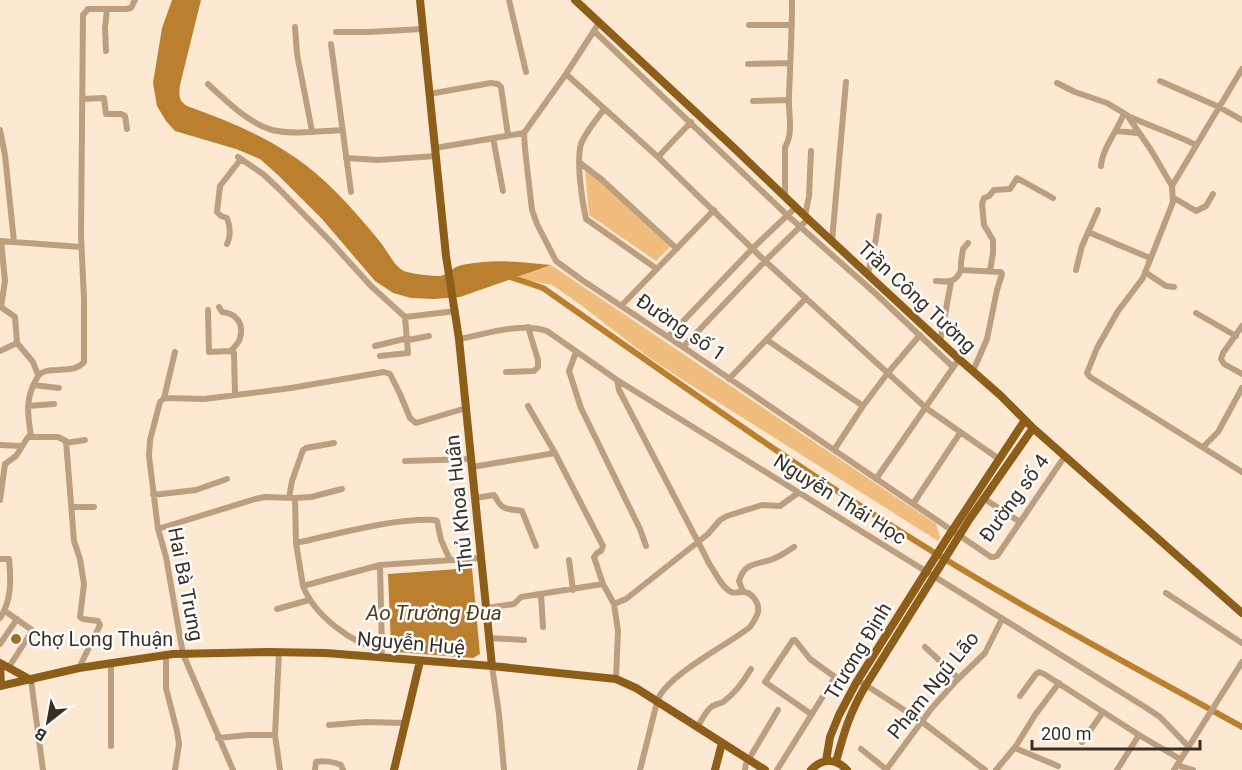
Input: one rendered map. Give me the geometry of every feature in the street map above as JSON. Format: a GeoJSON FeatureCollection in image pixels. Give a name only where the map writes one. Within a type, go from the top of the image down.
{"type":"FeatureCollection","features":[{"type":"Feature","properties":{"kind":"main road"},"geometry":{"type":"LineString","coordinates":[[420,0],[435,152]]}},
{"type":"Feature","properties":{"kind":"main road","name":"Trần Công Tường"},"geometry":{"type":"LineString","coordinates":[[574,0],[1033,428],[1242,613]]}},
{"type":"Feature","properties":{"kind":"main road","name":"Thủ Khoa Huân"},"geometry":{"type":"LineString","coordinates":[[435,152],[459,339],[492,666]]}},
{"type":"Feature","properties":{"kind":"main road"},"geometry":{"type":"LineString","coordinates":[[932,568],[954,544],[955,533],[1025,420]]}},
{"type":"Feature","properties":{"kind":"main road"},"geometry":{"type":"LineString","coordinates":[[932,568],[946,540],[955,533],[983,498],[1033,428]]}},
{"type":"Feature","properties":{"kind":"main road","name":"Trương Định"},"geometry":{"type":"LineString","coordinates":[[836,762],[845,727],[857,700],[934,576],[932,568]]}},
{"type":"Feature","properties":{"kind":"main road","name":"Trương Định"},"geometry":{"type":"LineString","coordinates":[[826,761],[830,738],[847,698],[932,568]]}},
{"type":"Feature","properties":{"kind":"main road","name":"Nguyễn Huệ"},"geometry":{"type":"LineString","coordinates":[[0,686],[79,668],[166,655],[279,652],[382,654],[420,661],[616,679],[636,688],[765,770]]}},
{"type":"Feature","properties":{"kind":"main road"},"geometry":{"type":"LineString","coordinates":[[394,770],[420,661]]}},
{"type":"Feature","properties":{"kind":"main road"},"geometry":{"type":"LineString","coordinates":[[0,686],[0,663],[31,680]]}},
{"type":"Feature","properties":{"kind":"main road"},"geometry":{"type":"LineString","coordinates":[[715,770],[722,743]]}},
{"type":"Feature","properties":{"kind":"main road"},"geometry":{"type":"LineString","coordinates":[[811,770],[826,761],[836,762],[847,770]]}},
{"type":"Feature","properties":{"kind":"street"},"geometry":{"type":"LineString","coordinates":[[31,436],[28,399],[39,375],[53,370],[74,368],[84,362],[81,247],[83,15],[88,9],[130,8],[135,0]]}},
{"type":"Feature","properties":{"kind":"street"},"geometry":{"type":"LineString","coordinates":[[509,0],[526,72]]}},
{"type":"Feature","properties":{"kind":"street"},"geometry":{"type":"LineString","coordinates":[[785,196],[785,147],[789,141],[790,129],[792,0]]}},
{"type":"Feature","properties":{"kind":"street"},"geometry":{"type":"LineString","coordinates":[[106,51],[107,9]]}},
{"type":"Feature","properties":{"kind":"street"},"geometry":{"type":"LineString","coordinates":[[346,158],[378,160],[435,152],[525,132],[599,23]]}},
{"type":"Feature","properties":{"kind":"street"},"geometry":{"type":"LineString","coordinates":[[749,25],[792,25]]}},
{"type":"Feature","properties":{"kind":"street"},"geometry":{"type":"LineString","coordinates":[[295,27],[297,54],[312,131]]}},
{"type":"Feature","properties":{"kind":"street"},"geometry":{"type":"LineString","coordinates":[[336,32],[422,29]]}},
{"type":"Feature","properties":{"kind":"street","name":"Trần Công Tường"},"geometry":{"type":"LineString","coordinates":[[594,31],[953,367]]}},
{"type":"Feature","properties":{"kind":"street"},"geometry":{"type":"LineString","coordinates":[[331,44],[351,192]]}},
{"type":"Feature","properties":{"kind":"street"},"geometry":{"type":"LineString","coordinates":[[748,64],[790,63]]}},
{"type":"Feature","properties":{"kind":"street"},"geometry":{"type":"LineString","coordinates":[[1172,186],[1242,69]]}},
{"type":"Feature","properties":{"kind":"street"},"geometry":{"type":"LineString","coordinates":[[566,74],[658,157],[765,261],[887,374],[926,408],[999,459]]}},
{"type":"Feature","properties":{"kind":"street"},"geometry":{"type":"LineString","coordinates":[[1160,81],[1219,107],[1242,120]]}},
{"type":"Feature","properties":{"kind":"street"},"geometry":{"type":"LineString","coordinates":[[832,241],[846,82]]}},
{"type":"Feature","properties":{"kind":"street"},"geometry":{"type":"LineString","coordinates":[[429,94],[491,83],[498,84],[501,87],[508,135]]}},
{"type":"Feature","properties":{"kind":"street"},"geometry":{"type":"LineString","coordinates":[[1057,83],[1107,103],[1156,129],[1174,134],[1196,145]]}},
{"type":"Feature","properties":{"kind":"street"},"geometry":{"type":"LineString","coordinates":[[208,84],[226,102],[248,118],[272,130],[295,132],[342,130]]}},
{"type":"Feature","properties":{"kind":"street"},"geometry":{"type":"LineString","coordinates":[[82,99],[104,98],[106,114],[125,116],[127,129]]}},
{"type":"Feature","properties":{"kind":"street"},"geometry":{"type":"LineString","coordinates":[[753,101],[789,100]]}},
{"type":"Feature","properties":{"kind":"street"},"geometry":{"type":"LineString","coordinates":[[604,109],[582,142],[580,152],[581,193],[586,219],[657,269]]}},
{"type":"Feature","properties":{"kind":"street"},"geometry":{"type":"LineString","coordinates":[[1101,166],[1105,151],[1125,114]]}},
{"type":"Feature","properties":{"kind":"street"},"geometry":{"type":"LineString","coordinates":[[1125,114],[1151,150],[1172,186],[1174,198],[1143,278],[1118,311],[1097,348],[1087,373],[1089,377],[1242,472]]}},
{"type":"Feature","properties":{"kind":"street"},"geometry":{"type":"LineString","coordinates":[[658,157],[691,122]]}},
{"type":"Feature","properties":{"kind":"street"},"geometry":{"type":"LineString","coordinates":[[0,130],[14,242]]}},
{"type":"Feature","properties":{"kind":"street"},"geometry":{"type":"LineString","coordinates":[[1116,131],[1138,133]]}},
{"type":"Feature","properties":{"kind":"street","name":"Đường số 1"},"geometry":{"type":"LineString","coordinates":[[525,132],[532,210],[556,261],[955,533]]}},
{"type":"Feature","properties":{"kind":"street"},"geometry":{"type":"LineString","coordinates":[[493,138],[503,191]]}},
{"type":"Feature","properties":{"kind":"street"},"geometry":{"type":"LineString","coordinates":[[683,347],[800,226],[806,217],[812,151]]}},
{"type":"Feature","properties":{"kind":"street"},"geometry":{"type":"LineString","coordinates":[[227,244],[228,220],[217,212],[219,189],[239,158],[263,174],[278,188],[332,242],[370,286],[405,317],[408,353],[380,356]]}},
{"type":"Feature","properties":{"kind":"street"},"geometry":{"type":"LineString","coordinates":[[580,163],[602,179],[677,249]]}},
{"type":"Feature","properties":{"kind":"street"},"geometry":{"type":"LineString","coordinates":[[990,271],[993,253],[992,238],[984,225],[982,204],[984,198],[994,190],[1010,189],[1017,178],[1053,198]]}},
{"type":"Feature","properties":{"kind":"street"},"geometry":{"type":"LineString","coordinates":[[1174,198],[1196,211],[1206,206],[1213,194]]}},
{"type":"Feature","properties":{"kind":"street"},"geometry":{"type":"LineString","coordinates":[[668,337],[753,248],[796,207]]}},
{"type":"Feature","properties":{"kind":"street"},"geometry":{"type":"LineString","coordinates":[[621,306],[714,210]]}},
{"type":"Feature","properties":{"kind":"street"},"geometry":{"type":"LineString","coordinates":[[1076,270],[1082,246],[1098,210]]}},
{"type":"Feature","properties":{"kind":"street"},"geometry":{"type":"LineString","coordinates":[[868,274],[879,216]]}},
{"type":"Feature","properties":{"kind":"street"},"geometry":{"type":"LineString","coordinates":[[1088,232],[1150,258]]}},
{"type":"Feature","properties":{"kind":"street"},"geometry":{"type":"LineString","coordinates":[[39,375],[33,362],[17,343],[15,317],[1,307],[5,281],[0,241],[81,247]]}},
{"type":"Feature","properties":{"kind":"street"},"geometry":{"type":"LineString","coordinates":[[936,281],[951,282],[957,279],[961,270],[963,249],[969,243]]}},
{"type":"Feature","properties":{"kind":"street"},"geometry":{"type":"LineString","coordinates":[[961,270],[1001,272],[1002,274],[987,339],[973,371]]}},
{"type":"Feature","properties":{"kind":"street"},"geometry":{"type":"LineString","coordinates":[[1145,272],[1166,286],[1174,287]]}},
{"type":"Feature","properties":{"kind":"street"},"geometry":{"type":"LineString","coordinates":[[940,342],[951,282]]}},
{"type":"Feature","properties":{"kind":"street"},"geometry":{"type":"LineString","coordinates":[[729,379],[806,298]]}},
{"type":"Feature","properties":{"kind":"street"},"geometry":{"type":"LineString","coordinates":[[219,307],[222,312],[232,314],[240,326],[239,340],[231,351]]}},
{"type":"Feature","properties":{"kind":"street"},"geometry":{"type":"LineString","coordinates":[[405,317],[455,308]]}},
{"type":"Feature","properties":{"kind":"street"},"geometry":{"type":"LineString","coordinates":[[208,310],[209,352],[231,351]]}},
{"type":"Feature","properties":{"kind":"street"},"geometry":{"type":"LineString","coordinates":[[1196,313],[1236,336]]}},
{"type":"Feature","properties":{"kind":"street"},"geometry":{"type":"LineString","coordinates":[[1242,326],[1221,359],[1224,364],[1242,374]]}},
{"type":"Feature","properties":{"kind":"street","name":"Nguyễn Thái Học"},"geometry":{"type":"LineString","coordinates":[[459,339],[519,327],[540,328],[548,331],[617,380],[798,493],[932,568]]}},
{"type":"Feature","properties":{"kind":"street"},"geometry":{"type":"LineString","coordinates":[[506,372],[534,371],[538,367],[528,327]]}},
{"type":"Feature","properties":{"kind":"street"},"geometry":{"type":"LineString","coordinates":[[834,450],[863,406],[920,335]]}},
{"type":"Feature","properties":{"kind":"street"},"geometry":{"type":"LineString","coordinates":[[375,346],[429,336]]}},
{"type":"Feature","properties":{"kind":"street"},"geometry":{"type":"LineString","coordinates":[[767,340],[863,406]]}},
{"type":"Feature","properties":{"kind":"street"},"geometry":{"type":"LineString","coordinates":[[0,351],[17,343]]}},
{"type":"Feature","properties":{"kind":"street"},"geometry":{"type":"LineString","coordinates":[[231,351],[234,353],[234,395]]}},
{"type":"Feature","properties":{"kind":"street","name":"Hai Bà Trưng"},"geometry":{"type":"LineString","coordinates":[[175,352],[149,448],[153,495],[183,654],[232,770]]}},
{"type":"Feature","properties":{"kind":"street"},"geometry":{"type":"LineString","coordinates":[[576,352],[569,370],[581,408],[640,529],[646,546]]}},
{"type":"Feature","properties":{"kind":"street"},"geometry":{"type":"LineString","coordinates":[[876,479],[958,359]]}},
{"type":"Feature","properties":{"kind":"street"},"geometry":{"type":"LineString","coordinates":[[164,398],[200,400],[387,372],[413,422],[420,423],[466,408]]}},
{"type":"Feature","properties":{"kind":"street"},"geometry":{"type":"LineString","coordinates":[[617,380],[619,390],[710,565],[725,587],[733,593],[751,594],[759,608],[750,627],[673,681],[662,692],[657,702],[640,770]]}},
{"type":"Feature","properties":{"kind":"street"},"geometry":{"type":"LineString","coordinates":[[33,386],[60,388]]}},
{"type":"Feature","properties":{"kind":"street"},"geometry":{"type":"LineString","coordinates":[[1203,447],[1218,432],[1242,388]]}},
{"type":"Feature","properties":{"kind":"street"},"geometry":{"type":"LineString","coordinates":[[28,406],[54,404]]}},
{"type":"Feature","properties":{"kind":"street"},"geometry":{"type":"LineString","coordinates":[[528,406],[603,546],[594,557],[603,584],[614,604],[618,632],[616,679]]}},
{"type":"Feature","properties":{"kind":"street"},"geometry":{"type":"LineString","coordinates":[[914,504],[960,432]]}},
{"type":"Feature","properties":{"kind":"street"},"geometry":{"type":"LineString","coordinates":[[0,500],[5,464],[16,456],[26,440],[31,436],[63,438],[66,443],[74,541],[84,584],[80,617],[98,621],[100,625],[79,668]]}},
{"type":"Feature","properties":{"kind":"street"},"geometry":{"type":"LineString","coordinates":[[66,443],[85,440]]}},
{"type":"Feature","properties":{"kind":"street"},"geometry":{"type":"LineString","coordinates":[[334,443],[303,450],[292,481],[296,543],[303,586],[309,600],[323,616],[354,639],[382,654],[380,565]]}},
{"type":"Feature","properties":{"kind":"street"},"geometry":{"type":"LineString","coordinates":[[0,445],[21,446]]}},
{"type":"Feature","properties":{"kind":"street"},"geometry":{"type":"LineString","coordinates":[[405,461],[471,463],[555,453]]}},
{"type":"Feature","properties":{"kind":"street","name":"Đường số 4"},"geometry":{"type":"LineString","coordinates":[[955,533],[983,552],[997,556],[1065,456]]}},
{"type":"Feature","properties":{"kind":"street"},"geometry":{"type":"LineString","coordinates":[[153,495],[196,490],[227,478]]}},
{"type":"Feature","properties":{"kind":"street"},"geometry":{"type":"LineString","coordinates":[[158,529],[255,499],[311,497],[342,489]]}},
{"type":"Feature","properties":{"kind":"street"},"geometry":{"type":"LineString","coordinates":[[614,604],[626,599],[708,534],[720,520],[762,505],[777,507],[798,493]]}},
{"type":"Feature","properties":{"kind":"street"},"geometry":{"type":"LineString","coordinates":[[475,498],[494,495],[503,507],[522,511],[536,546]]}},
{"type":"Feature","properties":{"kind":"street"},"geometry":{"type":"LineString","coordinates":[[983,498],[1020,522]]}},
{"type":"Feature","properties":{"kind":"street"},"geometry":{"type":"LineString","coordinates":[[72,507],[94,507]]}},
{"type":"Feature","properties":{"kind":"street"},"geometry":{"type":"LineString","coordinates":[[296,543],[387,524],[425,519],[435,520],[450,560]]}},
{"type":"Feature","properties":{"kind":"street"},"geometry":{"type":"LineString","coordinates":[[743,592],[739,581],[748,567],[770,560],[794,547]]}},
{"type":"Feature","properties":{"kind":"street"},"geometry":{"type":"LineString","coordinates":[[303,586],[380,565],[481,558]]}},
{"type":"Feature","properties":{"kind":"street"},"geometry":{"type":"LineString","coordinates":[[0,559],[9,560],[11,579],[3,614],[17,620],[46,640]]}},
{"type":"Feature","properties":{"kind":"street"},"geometry":{"type":"LineString","coordinates":[[569,560],[573,590]]}},
{"type":"Feature","properties":{"kind":"street"},"geometry":{"type":"LineString","coordinates":[[934,576],[1160,717],[1188,746]]}},
{"type":"Feature","properties":{"kind":"street"},"geometry":{"type":"LineString","coordinates":[[486,608],[512,605],[521,597],[603,584]]}},
{"type":"Feature","properties":{"kind":"street"},"geometry":{"type":"LineString","coordinates":[[1166,593],[1242,643]]}},
{"type":"Feature","properties":{"kind":"street"},"geometry":{"type":"LineString","coordinates":[[541,595],[543,627]]}},
{"type":"Feature","properties":{"kind":"street"},"geometry":{"type":"LineString","coordinates":[[278,609],[309,600]]}},
{"type":"Feature","properties":{"kind":"street","name":"Phạm Ngũ Lão"},"geometry":{"type":"LineString","coordinates":[[886,769],[921,721],[958,678],[985,653],[1002,619]]}},
{"type":"Feature","properties":{"kind":"street"},"geometry":{"type":"LineString","coordinates":[[0,644],[17,620]]}},
{"type":"Feature","properties":{"kind":"street"},"geometry":{"type":"LineString","coordinates":[[9,667],[32,631]]}},
{"type":"Feature","properties":{"kind":"street"},"geometry":{"type":"LineString","coordinates":[[489,638],[524,640]]}},
{"type":"Feature","properties":{"kind":"street"},"geometry":{"type":"LineString","coordinates":[[777,770],[835,677],[810,658],[793,640],[765,682],[811,714]]}},
{"type":"Feature","properties":{"kind":"street"},"geometry":{"type":"LineString","coordinates":[[925,647],[958,678]]}},
{"type":"Feature","properties":{"kind":"street"},"geometry":{"type":"LineString","coordinates":[[279,652],[275,735],[280,770]]}},
{"type":"Feature","properties":{"kind":"street"},"geometry":{"type":"LineString","coordinates":[[166,655],[166,688],[179,744],[175,770]]}},
{"type":"Feature","properties":{"kind":"street"},"geometry":{"type":"LineString","coordinates":[[1177,765],[1212,708],[1239,673],[1242,662]]}},
{"type":"Feature","properties":{"kind":"street"},"geometry":{"type":"LineString","coordinates":[[111,663],[111,746]]}},
{"type":"Feature","properties":{"kind":"street","name":"Thủ Khoa Huân"},"geometry":{"type":"LineString","coordinates":[[492,666],[504,770]]}},
{"type":"Feature","properties":{"kind":"street"},"geometry":{"type":"LineString","coordinates":[[697,728],[710,708],[722,702],[736,689],[751,669]]}},
{"type":"Feature","properties":{"kind":"street"},"geometry":{"type":"LineString","coordinates":[[1020,696],[1040,672],[1139,735],[1177,765],[1193,770]]}},
{"type":"Feature","properties":{"kind":"street"},"geometry":{"type":"LineString","coordinates":[[31,680],[43,770]]}},
{"type":"Feature","properties":{"kind":"street"},"geometry":{"type":"LineString","coordinates":[[858,680],[921,721],[985,770]]}},
{"type":"Feature","properties":{"kind":"street"},"geometry":{"type":"LineString","coordinates":[[996,770],[1016,748],[1035,715],[1059,683]]}},
{"type":"Feature","properties":{"kind":"street"},"geometry":{"type":"LineString","coordinates":[[744,770],[778,710]]}},
{"type":"Feature","properties":{"kind":"street"},"geometry":{"type":"LineString","coordinates":[[1082,742],[1103,712]]}},
{"type":"Feature","properties":{"kind":"street"},"geometry":{"type":"LineString","coordinates":[[329,725],[366,722],[405,723]]}},
{"type":"Feature","properties":{"kind":"street"},"geometry":{"type":"LineString","coordinates":[[218,738],[275,735]]}},
{"type":"Feature","properties":{"kind":"street"},"geometry":{"type":"LineString","coordinates":[[1116,770],[1139,735]]}},
{"type":"Feature","properties":{"kind":"street"},"geometry":{"type":"LineString","coordinates":[[1016,748],[1058,766]]}},
{"type":"Feature","properties":{"kind":"street"},"geometry":{"type":"LineString","coordinates":[[861,749],[886,769]]}},
{"type":"Feature","properties":{"kind":"street"},"geometry":{"type":"LineString","coordinates":[[315,770],[316,762],[320,761],[341,765],[343,770]]}},
{"type":"Feature","properties":{"kind":"street"},"geometry":{"type":"LineString","coordinates":[[971,770],[975,763]]}},
{"type":"Feature","properties":{"kind":"shaded area"},"geometry":{"type":"Polygon","coordinates":[[[587,168],[672,245],[656,261],[589,215],[585,171],[587,168]]]}},
{"type":"Feature","properties":{"kind":"shaded area"},"geometry":{"type":"Polygon","coordinates":[[[551,265],[936,524],[940,537],[938,541],[686,382],[647,356],[552,285],[514,278],[551,265]]]}},
{"type":"Feature","properties":{"kind":"water"},"geometry":{"type":"Polygon","coordinates":[[[172,0],[201,0],[180,85],[179,94],[182,102],[267,140],[319,176],[348,204],[400,269],[412,273],[440,276],[459,266],[483,262],[551,265],[460,297],[411,298],[393,293],[375,281],[322,219],[260,159],[236,149],[175,131],[166,121],[157,106],[153,83],[162,28],[172,0]]]}},
{"type":"Feature","properties":{"kind":"water","name":"Ao Trường Đua"},"geometry":{"type":"Polygon","coordinates":[[[472,568],[480,654],[473,658],[396,652],[391,645],[388,574],[472,568]]]}},
{"type":"Feature","properties":{"kind":"waterway"},"geometry":{"type":"LineString","coordinates":[[510,277],[543,288],[766,444],[945,559],[1071,633],[1242,727]]}},
{"type":"Feature","properties":{"kind":"place","name":"Chợ Long Thuận"},"geometry":{"type":"Point","coordinates":[16,639]}}]}
